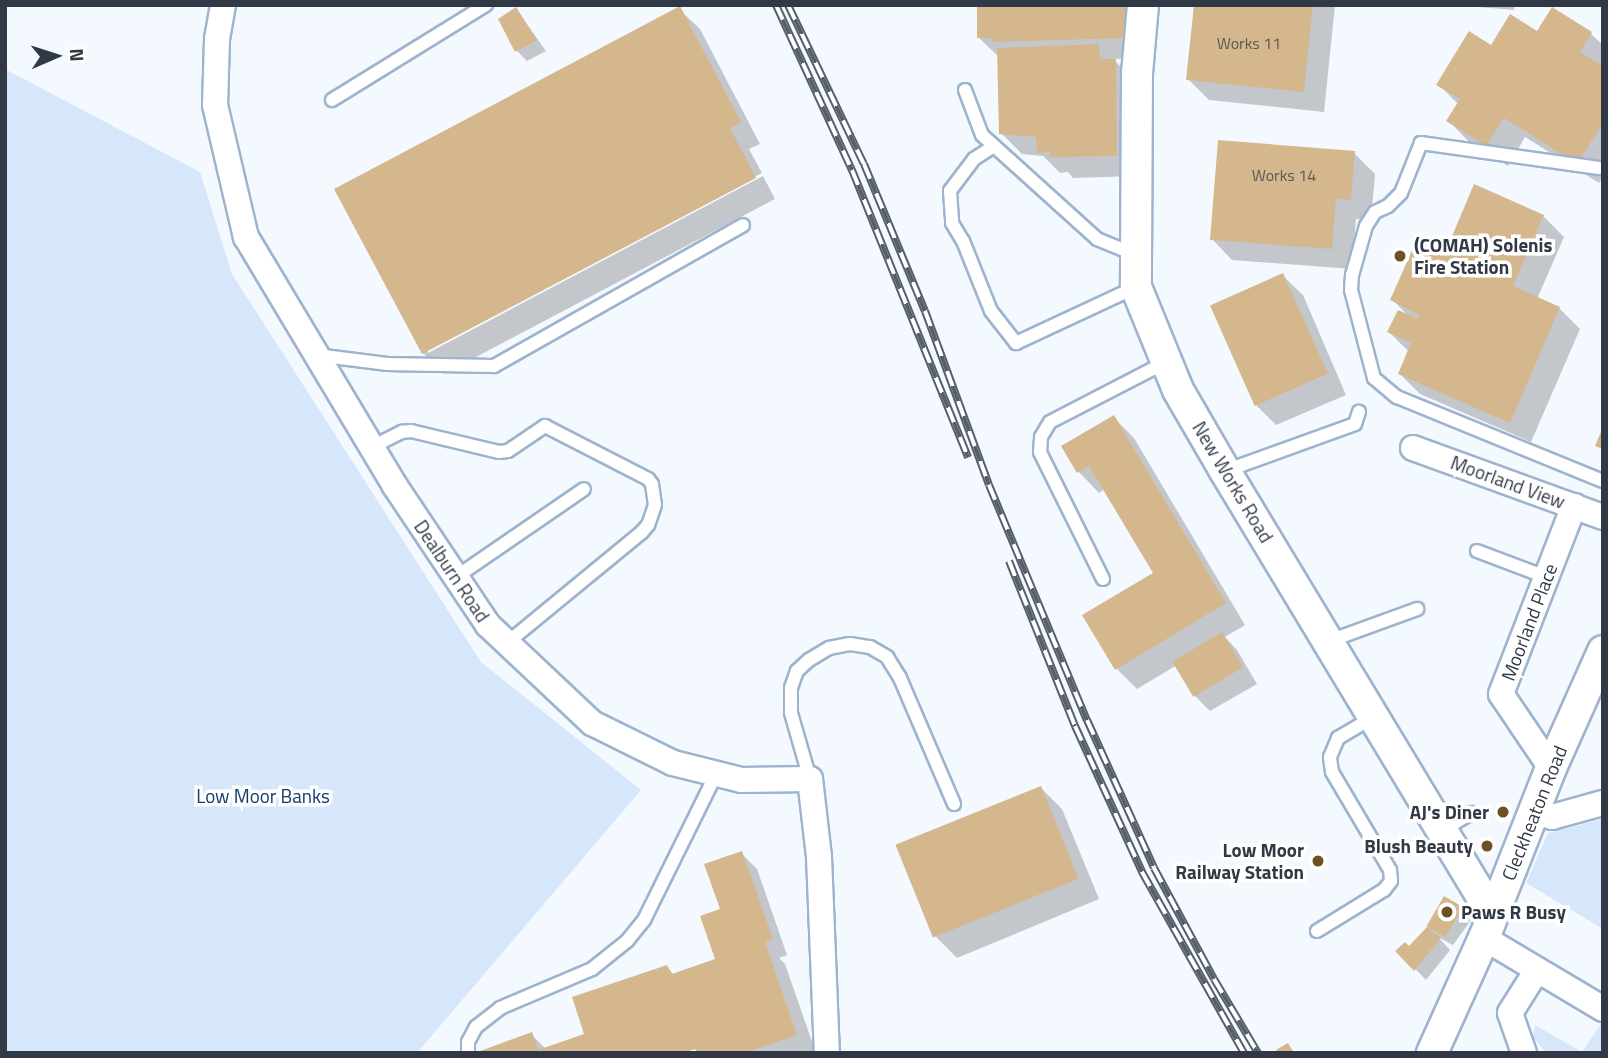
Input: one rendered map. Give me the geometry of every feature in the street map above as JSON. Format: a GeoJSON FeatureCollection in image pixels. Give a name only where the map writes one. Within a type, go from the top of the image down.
{"type":"FeatureCollection","features":[{"type":"Feature","properties":{"kind":"street","name":"Dealburn Road"},"geometry":{"type":"LineString","coordinates":[[223,5],[217,39],[215,105],[246,237],[372,447],[488,625],[592,723],[673,763],[741,780],[810,779]]}},
{"type":"Feature","properties":{"kind":"street","name":"New Works Road"},"geometry":{"type":"LineString","coordinates":[[1143,5],[1137,73],[1136,287],[1178,390],[1225,471],[1375,715],[1481,895],[1496,906]]}},
{"type":"Feature","properties":{"kind":"street","name":"Moorland View"},"geometry":{"type":"LineString","coordinates":[[1413,448],[1603,517]]}},
{"type":"Feature","properties":{"kind":"street","name":"Moorland Place"},"geometry":{"type":"LineString","coordinates":[[1551,768],[1501,694],[1574,506]]}},
{"type":"Feature","properties":{"kind":"street","name":"Cleckheaton Road"},"geometry":{"type":"LineString","coordinates":[[1433,1053],[1484,938],[1551,768],[1602,654]]}},
{"type":"Feature","properties":{"kind":"street"},"geometry":{"type":"LineString","coordinates":[[810,779],[819,857],[827,1053]]}},
{"type":"Feature","properties":{"kind":"street"},"geometry":{"type":"LineString","coordinates":[[1535,812],[1552,817],[1603,803]]}},
{"type":"Feature","properties":{"kind":"street"},"geometry":{"type":"LineString","coordinates":[[1484,938],[1603,1009]]}},
{"type":"Feature","properties":{"kind":"street"},"geometry":{"type":"LineString","coordinates":[[1524,1053],[1510,1013],[1537,970]]}},
{"type":"Feature","properties":{"kind":"lane"},"geometry":{"type":"LineString","coordinates":[[332,100],[486,5]]}},
{"type":"Feature","properties":{"kind":"lane"},"geometry":{"type":"LineString","coordinates":[[965,90],[982,135],[1097,239],[1136,255]]}},
{"type":"Feature","properties":{"kind":"lane"},"geometry":{"type":"LineString","coordinates":[[1599,168],[1421,142],[1401,193],[1388,206],[1375,212],[1366,226],[1352,275],[1351,290],[1374,378],[1397,397],[1603,481]]}},
{"type":"Feature","properties":{"kind":"lane"},"geometry":{"type":"LineString","coordinates":[[995,146],[974,159],[950,191],[952,223],[963,241],[992,311],[1016,343],[1136,287]]}},
{"type":"Feature","properties":{"kind":"lane"},"geometry":{"type":"LineString","coordinates":[[316,355],[387,364],[494,366],[743,225]]}},
{"type":"Feature","properties":{"kind":"lane"},"geometry":{"type":"LineString","coordinates":[[1103,579],[1040,452],[1041,437],[1050,422],[1167,362]]}},
{"type":"Feature","properties":{"kind":"lane"},"geometry":{"type":"LineString","coordinates":[[1225,471],[1354,424],[1359,412]]}},
{"type":"Feature","properties":{"kind":"lane"},"geometry":{"type":"LineString","coordinates":[[372,447],[402,432],[411,431],[499,452],[508,451],[545,426],[637,473],[652,484],[655,505],[642,532],[507,643]]}},
{"type":"Feature","properties":{"kind":"lane"},"geometry":{"type":"LineString","coordinates":[[456,577],[475,567],[584,489]]}},
{"type":"Feature","properties":{"kind":"lane"},"geometry":{"type":"LineString","coordinates":[[1477,551],[1546,578]]}},
{"type":"Feature","properties":{"kind":"lane"},"geometry":{"type":"LineString","coordinates":[[1329,641],[1417,609]]}},
{"type":"Feature","properties":{"kind":"lane"},"geometry":{"type":"LineString","coordinates":[[810,779],[791,713],[791,688],[797,671],[809,660],[829,648],[850,643],[870,648],[887,657],[900,678],[954,804]]}},
{"type":"Feature","properties":{"kind":"lane"},"geometry":{"type":"LineString","coordinates":[[1317,931],[1384,890],[1391,881],[1390,870],[1332,772],[1331,765],[1333,747],[1338,738],[1375,715]]}},
{"type":"Feature","properties":{"kind":"lane"},"geometry":{"type":"LineString","coordinates":[[468,1053],[468,1042],[476,1027],[500,1008],[592,969],[627,941],[644,920],[716,774]]}},
{"type":"Feature","properties":{"kind":"lane"},"geometry":{"type":"LineString","coordinates":[[1443,830],[1471,813]]}},
{"type":"Feature","properties":{"kind":"green space","name":"Low Moor Banks"},"geometry":{"type":"Polygon","coordinates":[[[5,69],[200,172],[232,274],[481,662],[641,790],[417,1053],[5,1053],[5,69]]]}},
{"type":"Feature","properties":{"kind":"green space"},"geometry":{"type":"Polygon","coordinates":[[[1603,819],[1603,929],[1526,883],[1548,833],[1603,819]]]}},
{"type":"Feature","properties":{"kind":"green space"},"geometry":{"type":"Polygon","coordinates":[[[1603,1021],[1603,1053],[1546,1053],[1533,1037],[1535,1025],[1582,1052],[1603,1021]]]}},
{"type":"Feature","properties":{"kind":"building"},"geometry":{"type":"Polygon","coordinates":[[[977,5],[1125,5],[1126,38],[993,42],[992,38],[977,38],[977,5]]]}},
{"type":"Feature","properties":{"kind":"building"},"geometry":{"type":"Polygon","coordinates":[[[1194,5],[1313,5],[1304,92],[1186,80],[1194,5]]]}},
{"type":"Feature","properties":{"kind":"building"},"geometry":{"type":"Polygon","coordinates":[[[680,6],[741,122],[730,128],[756,178],[422,354],[334,189],[680,6]]]}},
{"type":"Feature","properties":{"kind":"building"},"geometry":{"type":"Polygon","coordinates":[[[516,7],[537,40],[515,52],[498,19],[516,7]]]}},
{"type":"Feature","properties":{"kind":"building"},"geometry":{"type":"Polygon","coordinates":[[[1552,7],[1592,32],[1580,52],[1603,66],[1603,123],[1577,164],[1504,118],[1486,146],[1446,121],[1460,99],[1436,85],[1469,31],[1491,45],[1510,14],[1537,31],[1552,7]]]}},
{"type":"Feature","properties":{"kind":"building"},"geometry":{"type":"Polygon","coordinates":[[[1099,44],[1100,59],[1116,59],[1117,156],[1050,157],[1050,152],[1037,153],[1036,137],[999,134],[997,48],[1099,44]]]}},
{"type":"Feature","properties":{"kind":"building"},"geometry":{"type":"Polygon","coordinates":[[[1218,140],[1355,151],[1351,200],[1336,199],[1332,249],[1210,240],[1218,140]]]}},
{"type":"Feature","properties":{"kind":"building"},"geometry":{"type":"Polygon","coordinates":[[[1474,184],[1544,215],[1513,286],[1560,307],[1510,423],[1398,374],[1411,343],[1387,332],[1398,310],[1418,319],[1419,315],[1390,300],[1419,235],[1447,248],[1474,184]]]}},
{"type":"Feature","properties":{"kind":"building"},"geometry":{"type":"Polygon","coordinates":[[[1283,273],[1328,373],[1255,406],[1210,306],[1283,273]]]}},
{"type":"Feature","properties":{"kind":"building"},"geometry":{"type":"Polygon","coordinates":[[[1114,415],[1226,603],[1115,670],[1082,615],[1153,573],[1089,466],[1077,473],[1061,446],[1114,415]]]}},
{"type":"Feature","properties":{"kind":"building"},"geometry":{"type":"Polygon","coordinates":[[[1603,427],[1603,449],[1595,446],[1603,427]]]}},
{"type":"Feature","properties":{"kind":"building"},"geometry":{"type":"Polygon","coordinates":[[[1222,632],[1243,667],[1193,697],[1172,662],[1222,632]]]}},
{"type":"Feature","properties":{"kind":"building"},"geometry":{"type":"Polygon","coordinates":[[[1041,786],[1078,879],[933,938],[895,845],[1041,786]]]}},
{"type":"Feature","properties":{"kind":"building"},"geometry":{"type":"Polygon","coordinates":[[[742,851],[773,939],[765,942],[797,1035],[743,1053],[697,1053],[695,1049],[683,1053],[475,1053],[532,1032],[538,1050],[584,1034],[572,997],[667,965],[672,974],[715,959],[700,916],[720,909],[704,864],[742,851]]]}},
{"type":"Feature","properties":{"kind":"building","name":"Paws R Busy"},"geometry":{"type":"Polygon","coordinates":[[[1444,896],[1463,907],[1446,937],[1426,926],[1444,896]]]}},
{"type":"Feature","properties":{"kind":"building"},"geometry":{"type":"Polygon","coordinates":[[[1427,927],[1441,938],[1414,971],[1395,951],[1405,942],[1409,946],[1427,927]]]}},
{"type":"Feature","properties":{"kind":"building"},"geometry":{"type":"Polygon","coordinates":[[[1288,1043],[1294,1053],[1278,1053],[1276,1050],[1288,1043]]]}},
{"type":"Feature","properties":{"kind":"railway"},"geometry":{"type":"LineString","coordinates":[[776,5],[852,170],[968,457]]}},
{"type":"Feature","properties":{"kind":"railway"},"geometry":{"type":"LineString","coordinates":[[788,5],[864,164],[925,311],[989,485],[1087,720],[1154,868],[1258,1053]]}},
{"type":"Feature","properties":{"kind":"railway"},"geometry":{"type":"LineString","coordinates":[[1009,561],[1075,726],[1142,872],[1244,1053]]}},
{"type":"Feature","properties":{"kind":"place","name":"(COMAH) Solenis Fire Station"},"geometry":{"type":"Point","coordinates":[1400,256]}},
{"type":"Feature","properties":{"kind":"place","name":"AJ's Diner"},"geometry":{"type":"Point","coordinates":[1503,812]}},
{"type":"Feature","properties":{"kind":"place","name":"Blush Beauty"},"geometry":{"type":"Point","coordinates":[1487,846]}},
{"type":"Feature","properties":{"kind":"place","name":"Low Moor Railway Station"},"geometry":{"type":"Point","coordinates":[1318,861]}},
{"type":"Feature","properties":{"kind":"place","name":"Paws R Busy"},"geometry":{"type":"Point","coordinates":[1447,912]}}]}
